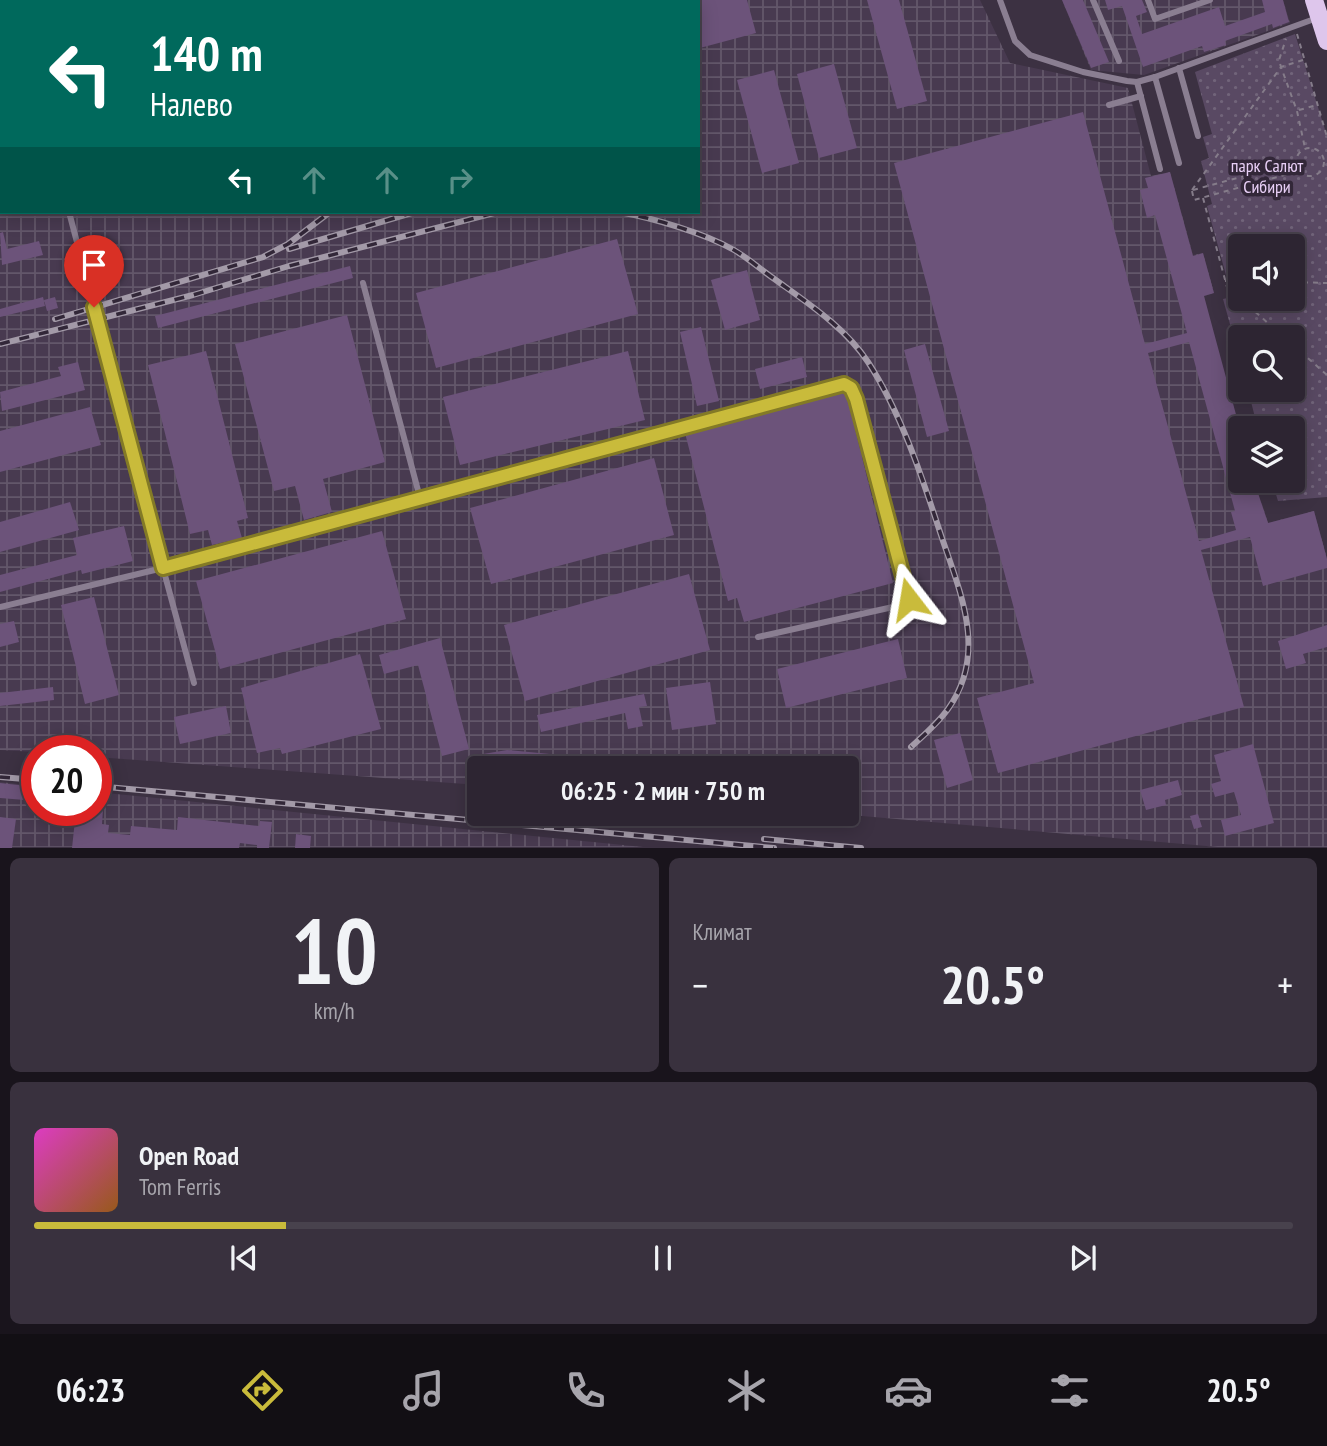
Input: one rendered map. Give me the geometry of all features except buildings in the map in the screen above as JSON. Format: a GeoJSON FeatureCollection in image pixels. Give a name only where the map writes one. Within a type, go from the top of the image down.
{"type":"FeatureCollection","features":[{"type":"Feature","properties":{"kind":"main road"},"geometry":{"type":"LineString","coordinates":[[1317,9],[1327,41]]}},
{"type":"Feature","properties":{"kind":"lane"},"geometry":{"type":"LineString","coordinates":[[1000,0],[1015,41],[1030,55],[1083,72],[1137,82],[1292,27],[1317,9]]}},
{"type":"Feature","properties":{"kind":"lane"},"geometry":{"type":"LineString","coordinates":[[1093,0],[1119,61]]}},
{"type":"Feature","properties":{"kind":"lane"},"geometry":{"type":"LineString","coordinates":[[1148,0],[1155,19],[1210,0]]}},
{"type":"Feature","properties":{"kind":"lane"},"geometry":{"type":"LineString","coordinates":[[1179,68],[1198,136]]}},
{"type":"Feature","properties":{"kind":"lane"},"geometry":{"type":"LineString","coordinates":[[1155,77],[1179,163]]}},
{"type":"Feature","properties":{"kind":"lane"},"geometry":{"type":"LineString","coordinates":[[1137,82],[1160,169]]}},
{"type":"Feature","properties":{"kind":"lane"},"geometry":{"type":"LineString","coordinates":[[1108,105],[1140,96]]}},
{"type":"Feature","properties":{"kind":"lane"},"geometry":{"type":"LineString","coordinates":[[70,214],[194,683]]}},
{"type":"Feature","properties":{"kind":"lane"},"geometry":{"type":"LineString","coordinates":[[363,283],[420,498]]}},
{"type":"Feature","properties":{"kind":"lane"},"geometry":{"type":"LineString","coordinates":[[0,607],[163,568],[844,384],[851,388],[856,399],[909,599],[905,604],[758,637]]}},
{"type":"Feature","properties":{"kind":"path"},"geometry":{"type":"LineString","coordinates":[[1292,27],[1327,137]]}},
{"type":"Feature","properties":{"kind":"path"},"geometry":{"type":"LineString","coordinates":[[1292,27],[1279,60],[1297,111],[1306,148]]}},
{"type":"Feature","properties":{"kind":"path"},"geometry":{"type":"LineString","coordinates":[[1299,172],[1296,162],[1298,154],[1306,148],[1315,149],[1322,156],[1324,165],[1318,174],[1309,176],[1299,172],[1194,200],[1192,190],[1281,66],[1304,60]]}},
{"type":"Feature","properties":{"kind":"path"},"geometry":{"type":"LineString","coordinates":[[1297,111],[1318,105]]}},
{"type":"Feature","properties":{"kind":"path"},"geometry":{"type":"LineString","coordinates":[[1322,156],[1327,154]]}},
{"type":"Feature","properties":{"kind":"path"},"geometry":{"type":"LineString","coordinates":[[1192,190],[1296,162]]}},
{"type":"Feature","properties":{"kind":"path"},"geometry":{"type":"LineString","coordinates":[[1278,166],[1280,176]]}},
{"type":"Feature","properties":{"kind":"path"},"geometry":{"type":"LineString","coordinates":[[1256,172],[1259,182]]}},
{"type":"Feature","properties":{"kind":"path"},"geometry":{"type":"LineString","coordinates":[[1235,178],[1238,188]]}},
{"type":"Feature","properties":{"kind":"path"},"geometry":{"type":"LineString","coordinates":[[1203,198],[1227,288],[1270,325]]}},
{"type":"Feature","properties":{"kind":"path"},"geometry":{"type":"LineString","coordinates":[[1305,282],[1327,283]]}},
{"type":"Feature","properties":{"kind":"path"},"geometry":{"type":"LineString","coordinates":[[1305,356],[1327,375]]}},
{"type":"Feature","properties":{"kind":"shaded area"},"geometry":{"type":"Polygon","coordinates":[[[700,0],[980,0],[1010,63],[1128,88],[1151,176],[1170,172],[1193,255],[1203,253],[1214,293],[1204,296],[1228,416],[1228,493],[1252,493],[1262,504],[1268,523],[1314,511],[1327,559],[1327,847],[1218,847],[859,816],[859,756],[467,756],[467,784],[112,758],[112,735],[21,735],[21,751],[0,750],[0,214],[700,214],[700,0]]]}},
{"type":"Feature","properties":{"kind":"shaded area"},"geometry":{"type":"Polygon","coordinates":[[[1062,0],[1283,0],[1290,23],[1144,75],[1091,70],[1062,0]]]}},
{"type":"Feature","properties":{"kind":"shaded area"},"geometry":{"type":"Polygon","coordinates":[[[0,782],[21,784],[21,826],[112,826],[112,794],[643,847],[0,847],[0,782]]]}},
{"type":"Feature","properties":{"kind":"green space","name":"парк Салют Сибири"},"geometry":{"type":"Polygon","coordinates":[[[1295,34],[1327,136],[1327,497],[1278,501],[1276,493],[1305,493],[1305,416],[1255,416],[1251,402],[1305,402],[1305,325],[1230,325],[1223,299],[1228,298],[1228,311],[1305,311],[1305,234],[1228,234],[1228,282],[1207,206],[1212,204],[1201,161],[1209,158],[1203,137],[1212,134],[1195,72],[1295,34]]]}},
{"type":"Feature","properties":{"kind":"railway"},"geometry":{"type":"LineString","coordinates":[[55,319],[263,257],[288,244],[327,214]]}},
{"type":"Feature","properties":{"kind":"railway"},"geometry":{"type":"LineString","coordinates":[[289,249],[408,214]]}},
{"type":"Feature","properties":{"kind":"railway"},"geometry":{"type":"LineString","coordinates":[[0,344],[193,295],[289,266],[490,214]]}},
{"type":"Feature","properties":{"kind":"railway"},"geometry":{"type":"LineString","coordinates":[[628,214],[693,232],[739,253],[837,326],[859,349],[891,402],[909,444],[955,576],[962,598],[968,643],[967,665],[960,687],[948,709],[911,747]]}},
{"type":"Feature","properties":{"kind":"railway"},"geometry":{"type":"LineString","coordinates":[[0,777],[21,779]]}},
{"type":"Feature","properties":{"kind":"railway"},"geometry":{"type":"LineString","coordinates":[[112,787],[774,848]]}},
{"type":"Feature","properties":{"kind":"railway"},"geometry":{"type":"LineString","coordinates":[[764,839],[861,848]]}},
{"type":"Feature","properties":{"kind":"route"},"geometry":{"type":"LineString","coordinates":[[94,307],[163,568],[844,384],[851,388],[856,399],[909,599]]}}]}
